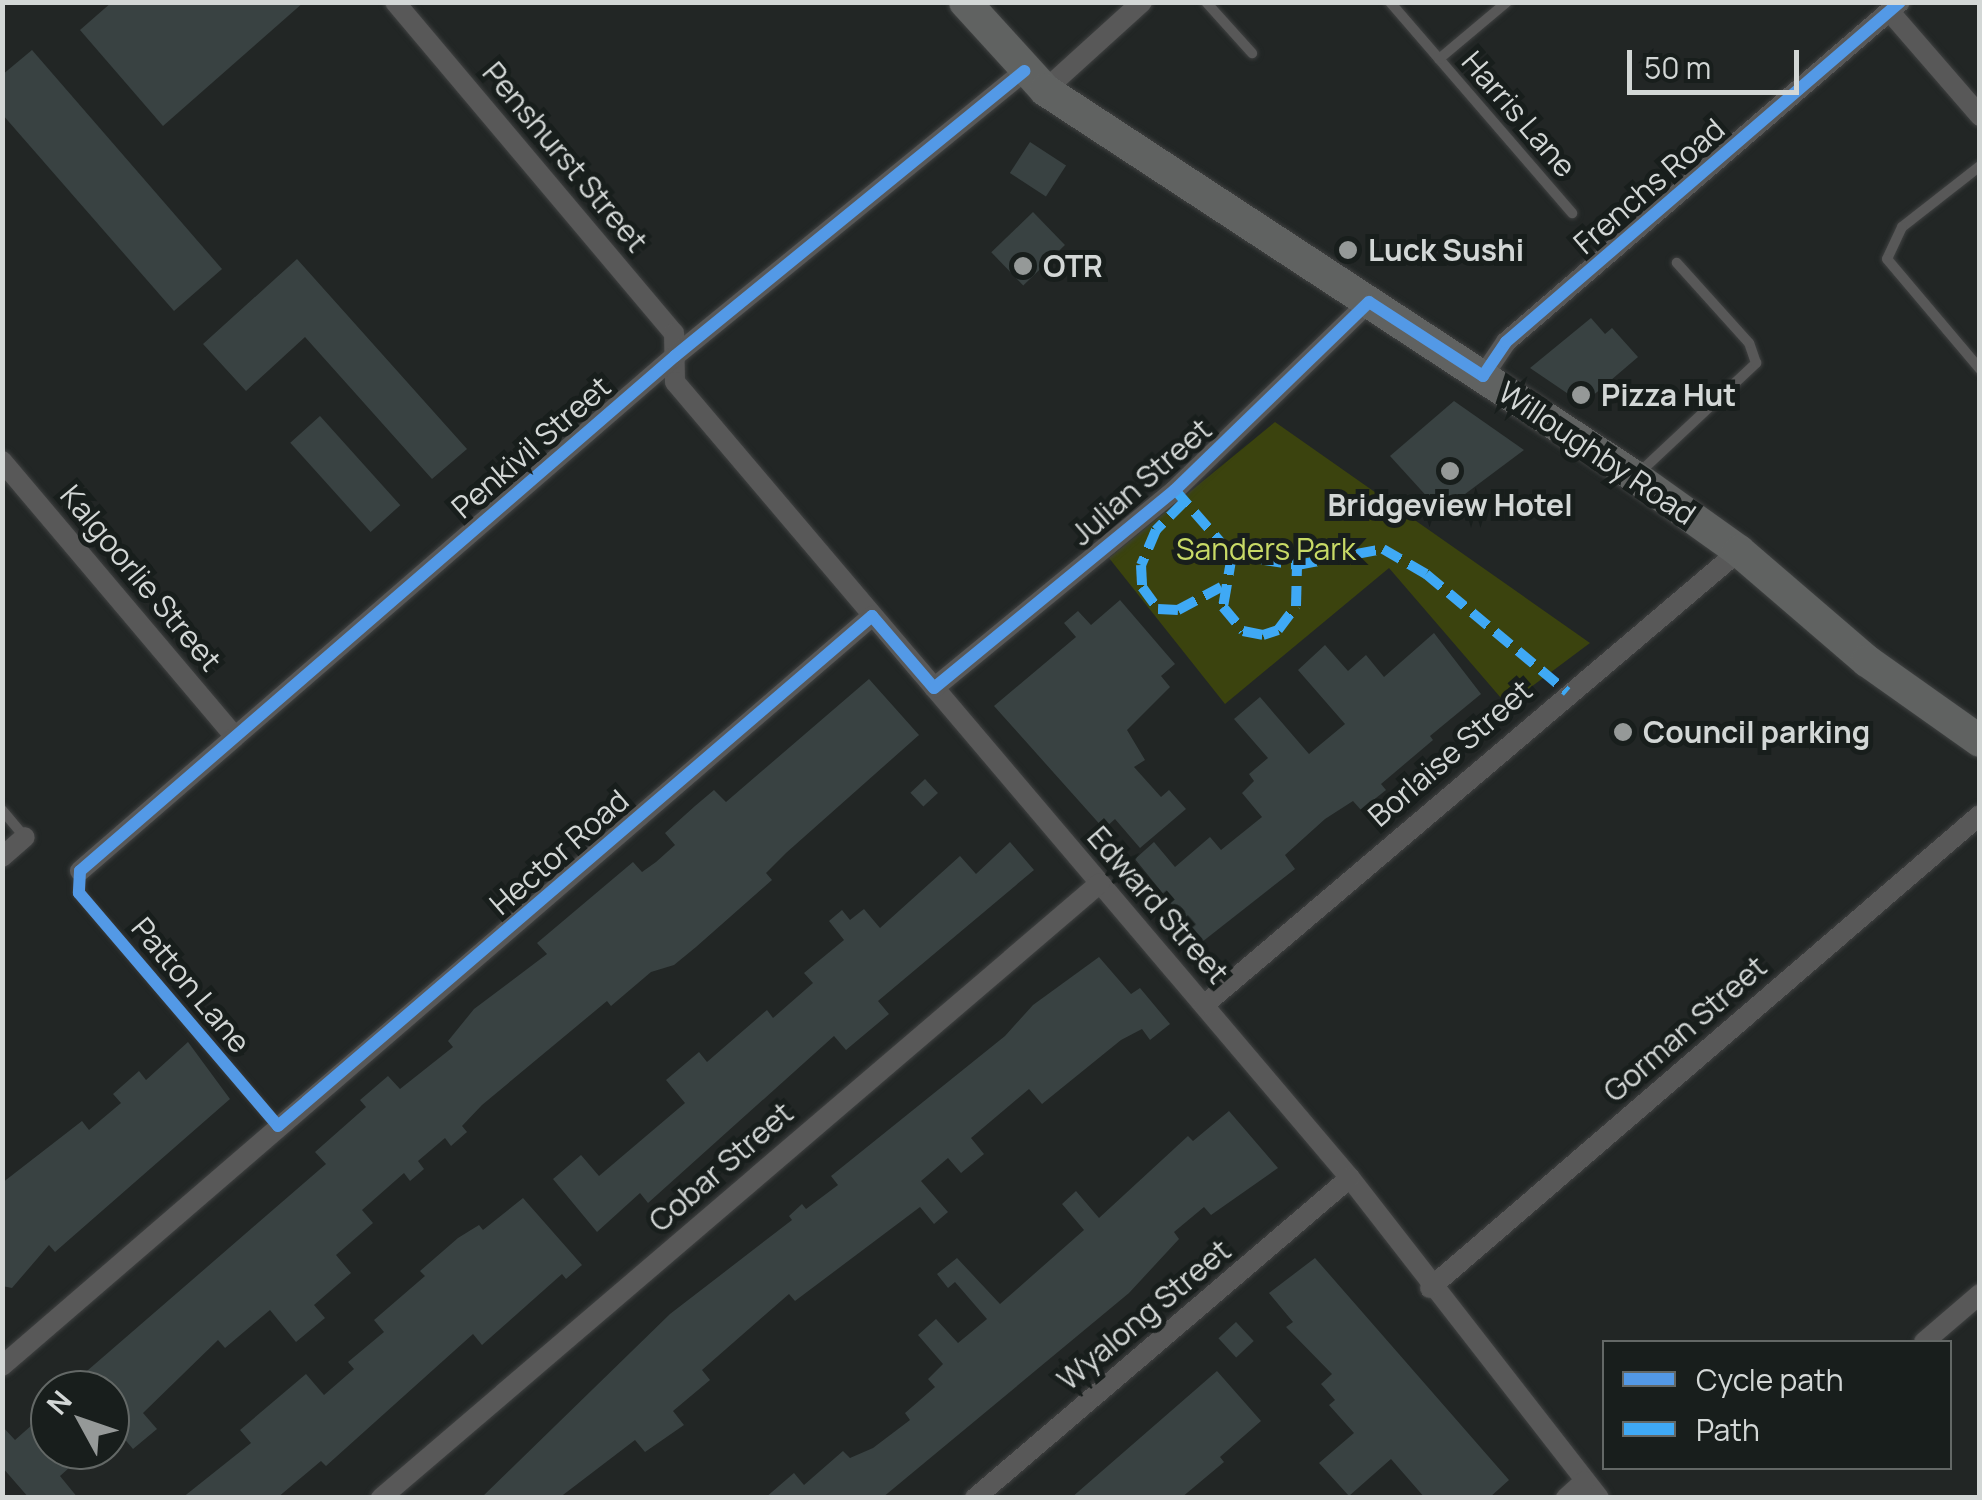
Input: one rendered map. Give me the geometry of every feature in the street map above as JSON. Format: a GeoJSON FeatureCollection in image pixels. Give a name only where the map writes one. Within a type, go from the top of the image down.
{"type":"FeatureCollection","features":[{"type":"Feature","properties":{"kind":"main road","name":"Willoughby Road"},"geometry":{"type":"LineString","coordinates":[[965,2],[1034,81],[1634,476],[1739,550],[1867,661],[1980,741]]}},
{"type":"Feature","properties":{"kind":"street","name":"Penshurst Street"},"geometry":{"type":"LineString","coordinates":[[395,2],[674,333],[675,356]]}},
{"type":"Feature","properties":{"kind":"street","name":"Penkivil Street"},"geometry":{"type":"LineString","coordinates":[[80,872],[233,734],[675,356],[1142,2]]}},
{"type":"Feature","properties":{"kind":"street"},"geometry":{"type":"LineString","coordinates":[[1895,7],[1980,116]]}},
{"type":"Feature","properties":{"kind":"street","name":"Frenchs Road"},"geometry":{"type":"LineString","coordinates":[[1482,376],[1506,342],[1895,7]]}},
{"type":"Feature","properties":{"kind":"street","name":"Julian Street"},"geometry":{"type":"LineString","coordinates":[[934,688],[1175,490],[1369,302]]}},
{"type":"Feature","properties":{"kind":"street","name":"Edward Street"},"geometry":{"type":"LineString","coordinates":[[675,356],[675,382],[1350,1178],[1430,1288],[1592,1489]]}},
{"type":"Feature","properties":{"kind":"street","name":"Kalgoorlie Street"},"geometry":{"type":"LineString","coordinates":[[2,462],[233,734]]}},
{"type":"Feature","properties":{"kind":"street","name":"Borlaise Street"},"geometry":{"type":"LineString","coordinates":[[1204,1004],[1739,550]]}},
{"type":"Feature","properties":{"kind":"street","name":"Hector Road"},"geometry":{"type":"LineString","coordinates":[[2,1366],[872,616]]}},
{"type":"Feature","properties":{"kind":"street","name":"Gorman Street"},"geometry":{"type":"LineString","coordinates":[[1430,1288],[1980,815]]}},
{"type":"Feature","properties":{"kind":"street"},"geometry":{"type":"LineString","coordinates":[[2,856],[25,837]]}},
{"type":"Feature","properties":{"kind":"street","name":"Cobar Street"},"geometry":{"type":"LineString","coordinates":[[381,1498],[1100,883]]}},
{"type":"Feature","properties":{"kind":"street","name":"Wyalong Street"},"geometry":{"type":"LineString","coordinates":[[976,1498],[1350,1178]]}},
{"type":"Feature","properties":{"kind":"street"},"geometry":{"type":"LineString","coordinates":[[1926,1340],[1980,1294]]}},
{"type":"Feature","properties":{"kind":"street"},"geometry":{"type":"LineString","coordinates":[[1566,1498],[1592,1489]]}},
{"type":"Feature","properties":{"kind":"lane"},"geometry":{"type":"LineString","coordinates":[[1206,2],[1252,53]]}},
{"type":"Feature","properties":{"kind":"lane","name":"Harris Lane"},"geometry":{"type":"LineString","coordinates":[[1390,2],[1572,213]]}},
{"type":"Feature","properties":{"kind":"lane"},"geometry":{"type":"LineString","coordinates":[[1439,60],[1507,2]]}},
{"type":"Feature","properties":{"kind":"lane"},"geometry":{"type":"LineString","coordinates":[[1980,166],[1902,227],[1887,259],[1980,370]]}},
{"type":"Feature","properties":{"kind":"lane"},"geometry":{"type":"LineString","coordinates":[[1634,476],[1756,363],[1749,343],[1677,263]]}},
{"type":"Feature","properties":{"kind":"lane"},"geometry":{"type":"LineString","coordinates":[[2,810],[25,837]]}},
{"type":"Feature","properties":{"kind":"lane","name":"Patton Lane"},"geometry":{"type":"LineString","coordinates":[[80,872],[79,893],[278,1126]]}},
{"type":"Feature","properties":{"kind":"green space","name":"Sanders Park"},"geometry":{"type":"Polygon","coordinates":[[[1275,422],[1590,643],[1507,705],[1389,568],[1225,704],[1109,558],[1275,422]]]}},
{"type":"Feature","properties":{"kind":"building"},"geometry":{"type":"Polygon","coordinates":[[[112,2],[304,2],[163,126],[80,30],[112,2]]]}},
{"type":"Feature","properties":{"kind":"building"},"geometry":{"type":"Polygon","coordinates":[[[32,50],[222,269],[174,311],[2,114],[2,75],[32,50]]]}},
{"type":"Feature","properties":{"kind":"building"},"geometry":{"type":"Polygon","coordinates":[[[1030,142],[1066,165],[1046,196],[1010,173],[1030,142]]]}},
{"type":"Feature","properties":{"kind":"building","name":"OTR"},"geometry":{"type":"Polygon","coordinates":[[[1033,212],[1065,245],[1023,285],[991,252],[1033,212]]]}},
{"type":"Feature","properties":{"kind":"building"},"geometry":{"type":"Polygon","coordinates":[[[297,259],[467,449],[432,479],[305,337],[246,391],[203,344],[297,259]]]}},
{"type":"Feature","properties":{"kind":"building"},"geometry":{"type":"Polygon","coordinates":[[[1591,318],[1605,334],[1612,328],[1638,357],[1583,404],[1530,368],[1591,318]]]}},
{"type":"Feature","properties":{"kind":"building","name":"Bridgeview Hotel"},"geometry":{"type":"Polygon","coordinates":[[[1454,401],[1524,450],[1441,512],[1390,456],[1454,401]]]}},
{"type":"Feature","properties":{"kind":"building"},"geometry":{"type":"Polygon","coordinates":[[[320,416],[400,505],[371,532],[290,443],[320,416]]]}},
{"type":"Feature","properties":{"kind":"building"},"geometry":{"type":"Polygon","coordinates":[[[1120,600],[1175,664],[1161,676],[1170,687],[1127,730],[1145,760],[1134,767],[1161,797],[1169,790],[1186,809],[1140,848],[1115,819],[1104,829],[994,706],[1076,637],[1064,623],[1078,611],[1091,625],[1120,600]]]}},
{"type":"Feature","properties":{"kind":"building"},"geometry":{"type":"Polygon","coordinates":[[[1434,633],[1481,694],[1381,784],[1386,790],[1361,810],[1353,801],[1325,819],[1285,855],[1295,869],[1202,942],[1135,859],[1154,842],[1175,867],[1210,837],[1221,850],[1262,817],[1242,793],[1254,781],[1249,774],[1268,758],[1234,719],[1260,697],[1309,754],[1345,724],[1298,670],[1325,645],[1348,671],[1366,655],[1384,677],[1434,633]]]}},
{"type":"Feature","properties":{"kind":"building"},"geometry":{"type":"Polygon","coordinates":[[[869,679],[919,735],[786,853],[766,873],[772,880],[696,947],[674,965],[651,972],[611,1006],[607,1001],[482,1105],[462,1126],[467,1132],[451,1146],[445,1138],[418,1161],[424,1169],[410,1181],[404,1173],[362,1210],[373,1223],[336,1255],[351,1273],[314,1305],[325,1318],[296,1342],[270,1310],[225,1348],[218,1340],[143,1413],[157,1429],[133,1449],[130,1370],[88,1370],[326,1164],[315,1152],[366,1107],[360,1100],[388,1076],[400,1089],[453,1047],[448,1041],[474,1009],[547,954],[537,943],[633,862],[642,872],[656,862],[675,845],[665,833],[714,790],[726,802],[869,679]]]}},
{"type":"Feature","properties":{"kind":"building"},"geometry":{"type":"Polygon","coordinates":[[[925,779],[938,793],[923,807],[910,793],[925,779]]]}},
{"type":"Feature","properties":{"kind":"building"},"geometry":{"type":"Polygon","coordinates":[[[1010,842],[1034,870],[878,1001],[889,1014],[846,1050],[834,1036],[648,1203],[640,1193],[597,1232],[553,1179],[581,1155],[599,1176],[685,1103],[666,1080],[699,1052],[707,1062],[767,1010],[773,1018],[813,983],[804,973],[844,940],[829,921],[842,910],[850,920],[864,909],[880,928],[960,856],[976,874],[1010,842]]]}},
{"type":"Feature","properties":{"kind":"building"},"geometry":{"type":"Polygon","coordinates":[[[1099,957],[1131,994],[1140,988],[1170,1024],[1150,1040],[1142,1029],[1121,1040],[1042,1104],[1029,1089],[971,1138],[984,1154],[961,1173],[948,1158],[921,1181],[948,1212],[934,1224],[920,1207],[795,1301],[789,1294],[702,1370],[710,1380],[673,1411],[684,1425],[645,1452],[635,1440],[559,1498],[481,1498],[670,1314],[792,1220],[789,1216],[802,1204],[806,1209],[838,1185],[831,1176],[1005,1036],[1033,1005],[1099,957]]]}},
{"type":"Feature","properties":{"kind":"building"},"geometry":{"type":"Polygon","coordinates":[[[188,1042],[230,1099],[55,1252],[49,1245],[12,1288],[2,1286],[2,1183],[82,1121],[89,1130],[121,1103],[113,1094],[139,1071],[146,1080],[188,1042]]]}},
{"type":"Feature","properties":{"kind":"building"},"geometry":{"type":"Polygon","coordinates":[[[1229,1111],[1278,1168],[1211,1215],[1204,1207],[1174,1232],[1179,1239],[1129,1293],[882,1498],[765,1498],[794,1473],[804,1485],[843,1451],[850,1458],[873,1448],[910,1420],[905,1413],[935,1387],[928,1379],[943,1364],[918,1335],[936,1319],[958,1343],[987,1319],[955,1282],[948,1288],[937,1274],[957,1258],[1000,1304],[1084,1230],[1062,1204],[1076,1191],[1099,1218],[1188,1136],[1193,1141],[1229,1111]]]}},
{"type":"Feature","properties":{"kind":"building"},"geometry":{"type":"Polygon","coordinates":[[[523,1198],[582,1265],[566,1279],[562,1274],[482,1345],[473,1334],[326,1466],[321,1461],[277,1498],[182,1498],[251,1443],[240,1430],[306,1374],[324,1395],[354,1369],[348,1362],[384,1332],[374,1320],[425,1276],[420,1271],[458,1238],[479,1225],[483,1230],[523,1198]]]}},
{"type":"Feature","properties":{"kind":"building"},"geometry":{"type":"Polygon","coordinates":[[[1315,1258],[1509,1480],[1489,1498],[1425,1498],[1391,1459],[1349,1496],[1319,1463],[1354,1433],[1329,1405],[1335,1400],[1321,1384],[1332,1374],[1286,1327],[1293,1322],[1269,1293],[1315,1258]]]}},
{"type":"Feature","properties":{"kind":"building"},"geometry":{"type":"Polygon","coordinates":[[[1236,1322],[1254,1341],[1236,1357],[1218,1338],[1236,1322]]]}},
{"type":"Feature","properties":{"kind":"building"},"geometry":{"type":"Polygon","coordinates":[[[1217,1371],[1261,1421],[1220,1457],[1224,1462],[1181,1498],[1071,1498],[1217,1371]]]}},
{"type":"Feature","properties":{"kind":"building"},"geometry":{"type":"Polygon","coordinates":[[[2,1426],[15,1440],[30,1427],[30,1470],[67,1470],[60,1476],[78,1498],[29,1498],[2,1467],[2,1426]]]}},
{"type":"Feature","properties":{"kind":"marked path"},"geometry":{"type":"LineString","coordinates":[[1175,490],[1232,555],[1297,565],[1383,549],[1426,574],[1567,692]]}},
{"type":"Feature","properties":{"kind":"marked path"},"geometry":{"type":"LineString","coordinates":[[1184,502],[1156,530],[1141,565],[1142,587],[1158,609],[1178,610],[1221,587]]}},
{"type":"Feature","properties":{"kind":"marked path"},"geometry":{"type":"LineString","coordinates":[[1232,555],[1223,607],[1243,631],[1263,635],[1278,630],[1296,606],[1297,565]]}},
{"type":"Feature","properties":{"kind":"cycle path"},"geometry":{"type":"LineString","coordinates":[[80,871],[79,893],[278,1126],[872,616],[934,688],[1175,490],[1369,302],[1483,376],[1506,342],[1900,2]]}},
{"type":"Feature","properties":{"kind":"cycle path"},"geometry":{"type":"LineString","coordinates":[[80,871],[675,356],[1024,71]]}},
{"type":"Feature","properties":{"kind":"place","name":"Luck Sushi"},"geometry":{"type":"Point","coordinates":[1348,250]}},
{"type":"Feature","properties":{"kind":"place","name":"OTR"},"geometry":{"type":"Point","coordinates":[1023,266]}},
{"type":"Feature","properties":{"kind":"place","name":"Pizza Hut"},"geometry":{"type":"Point","coordinates":[1581,395]}},
{"type":"Feature","properties":{"kind":"place","name":"Bridgeview Hotel"},"geometry":{"type":"Point","coordinates":[1450,471]}},
{"type":"Feature","properties":{"kind":"place","name":"Council parking"},"geometry":{"type":"Point","coordinates":[1623,732]}}]}
